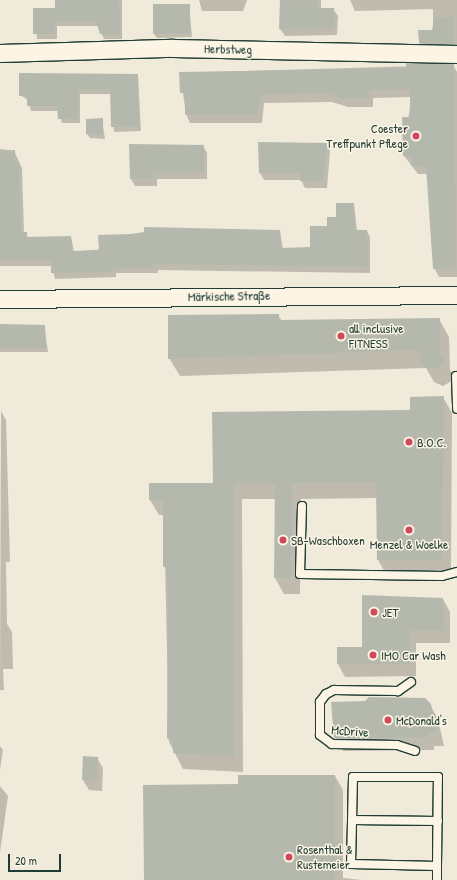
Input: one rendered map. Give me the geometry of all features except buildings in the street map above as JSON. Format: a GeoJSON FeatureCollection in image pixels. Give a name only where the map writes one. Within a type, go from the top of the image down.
{"type":"FeatureCollection","features":[{"type":"Feature","properties":{"kind":"street","name":"Herbstweg"},"geometry":{"type":"LineString","coordinates":[[0,53],[173,48],[457,54]]}},
{"type":"Feature","properties":{"kind":"street","name":"Märkische Straße"},"geometry":{"type":"LineString","coordinates":[[0,299],[457,295]]}},
{"type":"Feature","properties":{"kind":"lane"},"geometry":{"type":"LineString","coordinates":[[456,376],[457,409]]}},
{"type":"Feature","properties":{"kind":"lane"},"geometry":{"type":"LineString","coordinates":[[302,506],[300,574],[442,576],[457,572]]}},
{"type":"Feature","properties":{"kind":"lane","name":"McDrive"},"geometry":{"type":"LineString","coordinates":[[411,682],[398,691],[334,690],[326,694],[320,702],[320,735],[332,744],[397,745],[415,751]]}},
{"type":"Feature","properties":{"kind":"lane"},"geometry":{"type":"LineString","coordinates":[[437,866],[351,864],[353,777],[438,778],[437,880]]}},
{"type":"Feature","properties":{"kind":"lane"},"geometry":{"type":"LineString","coordinates":[[352,820],[438,821]]}},
{"type":"Feature","properties":{"kind":"place","name":"Coester Treffpunkt Pflege"},"geometry":{"type":"Point","coordinates":[416,136]}},
{"type":"Feature","properties":{"kind":"place","name":"all inclusive FITNESS"},"geometry":{"type":"Point","coordinates":[341,336]}},
{"type":"Feature","properties":{"kind":"place","name":"B.O.C."},"geometry":{"type":"Point","coordinates":[409,442]}},
{"type":"Feature","properties":{"kind":"place","name":"Menzel & Woelke"},"geometry":{"type":"Point","coordinates":[409,530]}},
{"type":"Feature","properties":{"kind":"place","name":"SB-Waschboxen"},"geometry":{"type":"Point","coordinates":[283,540]}},
{"type":"Feature","properties":{"kind":"place","name":"JET"},"geometry":{"type":"Point","coordinates":[374,612]}},
{"type":"Feature","properties":{"kind":"place","name":"IMO Car Wash"},"geometry":{"type":"Point","coordinates":[373,655]}},
{"type":"Feature","properties":{"kind":"place","name":"McDonald's"},"geometry":{"type":"Point","coordinates":[388,720]}},
{"type":"Feature","properties":{"kind":"place","name":"Rosenthal & Rustemeier"},"geometry":{"type":"Point","coordinates":[289,857]}}]}
